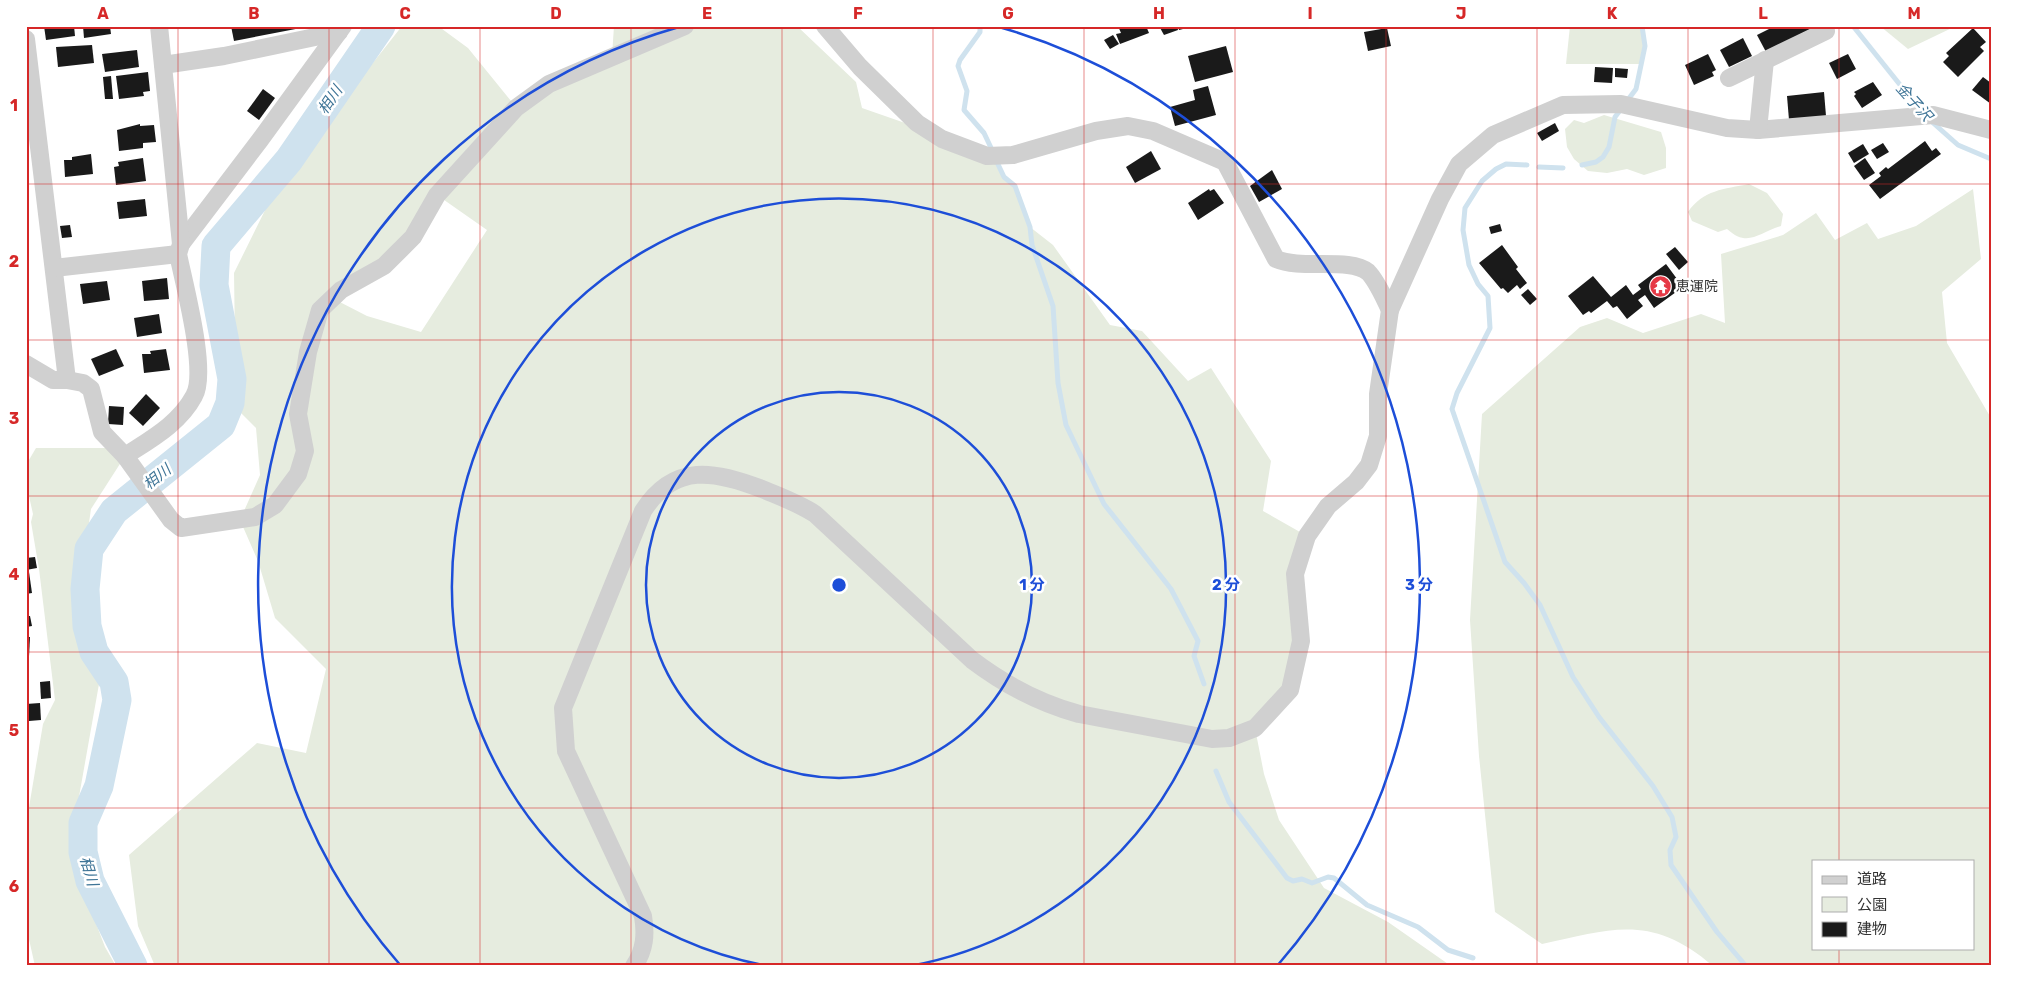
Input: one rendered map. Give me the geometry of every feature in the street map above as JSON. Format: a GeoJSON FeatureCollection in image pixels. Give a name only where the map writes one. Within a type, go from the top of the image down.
{"type":"FeatureCollection","features":[{"type":"Feature","properties":{"kind":"street"},"geometry":{"type":"LineString","coordinates":[[125,456],[166,429],[186,409],[195,395],[199,382],[198,358],[179,249],[159,26]]}},
{"type":"Feature","properties":{"kind":"street"},"geometry":{"type":"LineString","coordinates":[[26,364],[53,380],[83,383],[91,389],[102,432],[125,456],[171,520],[181,528],[255,517],[275,505],[298,474],[306,451],[298,414],[308,352],[320,310],[340,290],[384,266],[413,237],[437,195],[516,108],[549,84],[685,26]]}},
{"type":"Feature","properties":{"kind":"street"},"geometry":{"type":"LineString","coordinates":[[825,26],[860,67],[917,123],[942,139],[994,156],[1014,155],[1109,128],[1128,126],[1153,131],[1225,162],[1276,259],[1287,264],[1358,266],[1369,273],[1390,310]]}},
{"type":"Feature","properties":{"kind":"street"},"geometry":{"type":"LineString","coordinates":[[163,65],[224,56],[341,29]]}},
{"type":"Feature","properties":{"kind":"street"},"geometry":{"type":"LineString","coordinates":[[54,268],[179,249],[341,29]]}},
{"type":"Feature","properties":{"kind":"street"},"geometry":{"type":"LineString","coordinates":[[1729,78],[1826,31]]}},
{"type":"Feature","properties":{"kind":"street"},"geometry":{"type":"LineString","coordinates":[[26,39],[67,380]]}},
{"type":"Feature","properties":{"kind":"street"},"geometry":{"type":"LineString","coordinates":[[1758,130],[1765,60]]}},
{"type":"Feature","properties":{"kind":"street"},"geometry":{"type":"LineString","coordinates":[[634,966],[644,946],[643,916],[566,751],[563,708],[643,510],[659,490],[676,480],[700,474],[712,474],[736,479],[798,503],[815,514],[972,660],[998,680],[1024,694],[1079,714],[1212,739],[1228,738],[1255,728],[1290,690],[1301,641],[1295,574],[1307,536],[1328,506],[1356,482],[1369,465],[1378,436],[1378,394],[1390,310],[1440,199],[1459,164],[1493,135],[1538,114],[1563,105],[1626,105],[1727,128],[1758,130],[1841,124],[1912,115],[1933,115],[1991,130]]}},
{"type":"Feature","properties":{"kind":"green space"},"geometry":{"type":"Polygon","coordinates":[[[402,26],[438,26],[468,48],[516,107],[612,56],[614,26],[797,26],[856,82],[862,108],[994,154],[1004,177],[1015,186],[1030,227],[1053,245],[1110,325],[1142,331],[1188,381],[1211,368],[1271,461],[1263,511],[1307,536],[1290,690],[1255,728],[1264,774],[1279,820],[1324,888],[1388,922],[1451,966],[155,966],[138,926],[129,855],[257,743],[306,753],[326,669],[275,618],[258,561],[240,520],[260,475],[256,428],[236,408],[234,273],[279,182],[402,26]],[[437,195],[413,237],[332,298],[367,316],[421,332],[487,230],[437,195]]]}},
{"type":"Feature","properties":{"kind":"green space"},"geometry":{"type":"Polygon","coordinates":[[[1570,26],[1642,26],[1645,46],[1642,64],[1566,64],[1570,26]]]}},
{"type":"Feature","properties":{"kind":"green space"},"geometry":{"type":"Polygon","coordinates":[[[1880,26],[1956,26],[1908,49],[1880,26]]]}},
{"type":"Feature","properties":{"kind":"green space"},"geometry":{"type":"Polygon","coordinates":[[[1604,115],[1661,132],[1666,148],[1666,168],[1644,175],[1627,169],[1607,173],[1588,171],[1574,159],[1567,147],[1565,129],[1574,120],[1584,123],[1604,115]]]}},
{"type":"Feature","properties":{"kind":"green space"},"geometry":{"type":"Polygon","coordinates":[[[1749,184],[1767,193],[1783,214],[1781,226],[1753,237],[1741,238],[1727,229],[1718,232],[1692,221],[1688,212],[1700,199],[1731,187],[1749,184]]]}},
{"type":"Feature","properties":{"kind":"green space"},"geometry":{"type":"Polygon","coordinates":[[[1973,189],[1981,259],[1942,292],[1947,343],[1991,418],[1991,966],[1713,966],[1691,949],[1671,938],[1651,932],[1632,930],[1590,933],[1542,944],[1495,912],[1479,756],[1470,620],[1482,414],[1580,327],[1607,318],[1643,333],[1701,314],[1725,323],[1721,254],[1783,235],[1816,213],[1835,240],[1867,223],[1878,239],[1916,226],[1973,189]]]}},
{"type":"Feature","properties":{"kind":"green space"},"geometry":{"type":"Polygon","coordinates":[[[36,448],[117,448],[125,456],[91,509],[80,585],[86,641],[97,664],[99,684],[69,853],[105,947],[116,966],[35,966],[26,926],[26,825],[43,724],[55,700],[39,569],[31,522],[33,514],[26,483],[26,465],[36,448]]]}},
{"type":"Feature","properties":{"kind":"building"},"geometry":{"type":"Polygon","coordinates":[[[44,26],[74,26],[75,36],[46,40],[44,26]]]}},
{"type":"Feature","properties":{"kind":"building"},"geometry":{"type":"Polygon","coordinates":[[[83,26],[110,26],[111,34],[84,38],[83,26]]]}},
{"type":"Feature","properties":{"kind":"building"},"geometry":{"type":"Polygon","coordinates":[[[231,26],[306,26],[306,27],[234,41],[231,26]]]}},
{"type":"Feature","properties":{"kind":"building"},"geometry":{"type":"Polygon","coordinates":[[[1118,26],[1146,26],[1149,33],[1120,44],[1116,34],[1121,33],[1118,26]]]}},
{"type":"Feature","properties":{"kind":"building"},"geometry":{"type":"Polygon","coordinates":[[[1159,26],[1177,26],[1178,30],[1164,35],[1159,26]]]}},
{"type":"Feature","properties":{"kind":"building"},"geometry":{"type":"Polygon","coordinates":[[[1178,26],[1191,26],[1191,27],[1179,30],[1178,26]]]}},
{"type":"Feature","properties":{"kind":"building"},"geometry":{"type":"Polygon","coordinates":[[[1775,26],[1817,26],[1766,52],[1757,35],[1775,26]]]}},
{"type":"Feature","properties":{"kind":"building"},"geometry":{"type":"Polygon","coordinates":[[[1387,28],[1391,46],[1368,51],[1364,32],[1387,28]]]}},
{"type":"Feature","properties":{"kind":"building"},"geometry":{"type":"Polygon","coordinates":[[[1973,28],[1986,42],[1980,47],[1984,51],[1958,77],[1943,62],[1949,56],[1946,53],[1973,28]]]}},
{"type":"Feature","properties":{"kind":"building"},"geometry":{"type":"Polygon","coordinates":[[[1113,35],[1119,44],[1110,49],[1104,40],[1113,35]]]}},
{"type":"Feature","properties":{"kind":"building"},"geometry":{"type":"Polygon","coordinates":[[[1743,38],[1752,56],[1729,67],[1720,50],[1743,38]]]}},
{"type":"Feature","properties":{"kind":"building"},"geometry":{"type":"Polygon","coordinates":[[[92,45],[94,63],[58,67],[56,47],[92,45]]]}},
{"type":"Feature","properties":{"kind":"building"},"geometry":{"type":"Polygon","coordinates":[[[1226,46],[1233,72],[1195,82],[1188,56],[1226,46]]]}},
{"type":"Feature","properties":{"kind":"building"},"geometry":{"type":"Polygon","coordinates":[[[137,50],[139,67],[105,72],[102,54],[137,50]]]}},
{"type":"Feature","properties":{"kind":"building"},"geometry":{"type":"Polygon","coordinates":[[[1708,54],[1716,70],[1712,72],[1714,76],[1694,85],[1685,65],[1708,54]]]}},
{"type":"Feature","properties":{"kind":"building"},"geometry":{"type":"Polygon","coordinates":[[[1848,54],[1856,69],[1837,79],[1829,63],[1848,54]]]}},
{"type":"Feature","properties":{"kind":"building"},"geometry":{"type":"Polygon","coordinates":[[[1595,67],[1613,68],[1612,83],[1594,82],[1595,67]]]}},
{"type":"Feature","properties":{"kind":"building"},"geometry":{"type":"Polygon","coordinates":[[[1615,68],[1628,69],[1627,78],[1615,77],[1615,68]]]}},
{"type":"Feature","properties":{"kind":"building"},"geometry":{"type":"Polygon","coordinates":[[[148,72],[150,91],[143,92],[144,96],[119,99],[116,76],[148,72]]]}},
{"type":"Feature","properties":{"kind":"building"},"geometry":{"type":"Polygon","coordinates":[[[111,76],[113,99],[105,99],[103,77],[111,76]]]}},
{"type":"Feature","properties":{"kind":"building"},"geometry":{"type":"Polygon","coordinates":[[[1983,77],[1991,83],[1991,104],[1972,90],[1983,77]]]}},
{"type":"Feature","properties":{"kind":"building"},"geometry":{"type":"Polygon","coordinates":[[[1873,82],[1882,95],[1862,108],[1854,96],[1856,94],[1854,92],[1873,82]]]}},
{"type":"Feature","properties":{"kind":"building"},"geometry":{"type":"Polygon","coordinates":[[[1208,86],[1216,115],[1175,126],[1170,107],[1195,100],[1193,90],[1208,86]]]}},
{"type":"Feature","properties":{"kind":"building"},"geometry":{"type":"Polygon","coordinates":[[[263,89],[275,98],[259,120],[247,111],[263,89]]]}},
{"type":"Feature","properties":{"kind":"building"},"geometry":{"type":"Polygon","coordinates":[[[1824,92],[1826,116],[1789,120],[1787,96],[1824,92]]]}},
{"type":"Feature","properties":{"kind":"building"},"geometry":{"type":"Polygon","coordinates":[[[1555,123],[1559,131],[1542,141],[1537,133],[1555,123]]]}},
{"type":"Feature","properties":{"kind":"building"},"geometry":{"type":"Polygon","coordinates":[[[140,124],[140,126],[154,125],[156,142],[143,143],[143,148],[119,151],[117,130],[140,124]]]}},
{"type":"Feature","properties":{"kind":"building"},"geometry":{"type":"Polygon","coordinates":[[[1925,141],[1932,151],[1936,148],[1941,154],[1880,199],[1869,185],[1881,176],[1879,173],[1886,167],[1888,169],[1925,141]]]}},
{"type":"Feature","properties":{"kind":"building"},"geometry":{"type":"Polygon","coordinates":[[[1883,143],[1889,152],[1877,159],[1871,150],[1883,143]]]}},
{"type":"Feature","properties":{"kind":"building"},"geometry":{"type":"Polygon","coordinates":[[[1863,144],[1869,154],[1854,163],[1848,153],[1863,144]]]}},
{"type":"Feature","properties":{"kind":"building"},"geometry":{"type":"Polygon","coordinates":[[[1151,151],[1161,169],[1135,183],[1126,167],[1151,151]]]}},
{"type":"Feature","properties":{"kind":"building"},"geometry":{"type":"Polygon","coordinates":[[[91,154],[93,174],[65,177],[64,160],[72,160],[72,157],[91,154]]]}},
{"type":"Feature","properties":{"kind":"building"},"geometry":{"type":"Polygon","coordinates":[[[143,158],[146,181],[116,185],[114,167],[119,166],[118,162],[143,158]]]}},
{"type":"Feature","properties":{"kind":"building"},"geometry":{"type":"Polygon","coordinates":[[[1865,158],[1875,173],[1864,180],[1854,166],[1865,158]]]}},
{"type":"Feature","properties":{"kind":"building"},"geometry":{"type":"Polygon","coordinates":[[[1272,170],[1282,189],[1259,202],[1250,186],[1272,170]]]}},
{"type":"Feature","properties":{"kind":"building"},"geometry":{"type":"Polygon","coordinates":[[[1209,189],[1210,191],[1214,189],[1224,203],[1198,220],[1188,203],[1209,189]]]}},
{"type":"Feature","properties":{"kind":"building"},"geometry":{"type":"Polygon","coordinates":[[[145,199],[147,216],[119,219],[117,202],[145,199]]]}},
{"type":"Feature","properties":{"kind":"building"},"geometry":{"type":"Polygon","coordinates":[[[1500,224],[1502,231],[1491,234],[1489,227],[1500,224]]]}},
{"type":"Feature","properties":{"kind":"building"},"geometry":{"type":"Polygon","coordinates":[[[70,225],[72,237],[62,238],[60,226],[70,225]]]}},
{"type":"Feature","properties":{"kind":"building"},"geometry":{"type":"Polygon","coordinates":[[[1502,245],[1527,283],[1520,289],[1517,285],[1508,293],[1503,288],[1501,289],[1479,263],[1502,245]]]}},
{"type":"Feature","properties":{"kind":"building"},"geometry":{"type":"Polygon","coordinates":[[[1675,247],[1688,262],[1679,270],[1666,254],[1675,247]]]}},
{"type":"Feature","properties":{"kind":"building"},"geometry":{"type":"Polygon","coordinates":[[[1666,264],[1683,287],[1654,308],[1645,295],[1638,300],[1643,306],[1627,319],[1617,306],[1613,308],[1607,301],[1591,313],[1589,311],[1583,315],[1568,296],[1593,276],[1611,297],[1626,285],[1633,295],[1641,289],[1638,285],[1666,264]]]}},
{"type":"Feature","properties":{"kind":"building"},"geometry":{"type":"Polygon","coordinates":[[[167,278],[169,299],[144,301],[142,281],[167,278]]]}},
{"type":"Feature","properties":{"kind":"building"},"geometry":{"type":"Polygon","coordinates":[[[107,281],[110,300],[83,304],[80,284],[107,281]]]}},
{"type":"Feature","properties":{"kind":"building"},"geometry":{"type":"Polygon","coordinates":[[[1528,289],[1537,299],[1530,305],[1521,295],[1528,289]]]}},
{"type":"Feature","properties":{"kind":"building"},"geometry":{"type":"Polygon","coordinates":[[[159,314],[162,333],[137,337],[134,318],[159,314]]]}},
{"type":"Feature","properties":{"kind":"building"},"geometry":{"type":"Polygon","coordinates":[[[116,349],[124,366],[99,376],[91,359],[116,349]]]}},
{"type":"Feature","properties":{"kind":"building"},"geometry":{"type":"Polygon","coordinates":[[[166,349],[170,370],[144,373],[142,354],[151,354],[150,351],[166,349]]]}},
{"type":"Feature","properties":{"kind":"building"},"geometry":{"type":"Polygon","coordinates":[[[146,394],[160,408],[143,426],[129,413],[146,394]]]}},
{"type":"Feature","properties":{"kind":"building"},"geometry":{"type":"Polygon","coordinates":[[[109,406],[124,407],[123,425],[108,424],[109,406]]]}},
{"type":"Feature","properties":{"kind":"building"},"geometry":{"type":"Polygon","coordinates":[[[35,557],[37,568],[26,570],[26,558],[35,557]]]}},
{"type":"Feature","properties":{"kind":"building"},"geometry":{"type":"Polygon","coordinates":[[[26,572],[29,572],[32,593],[26,594],[26,572]]]}},
{"type":"Feature","properties":{"kind":"building"},"geometry":{"type":"Polygon","coordinates":[[[26,616],[30,616],[32,626],[26,627],[26,616]]]}},
{"type":"Feature","properties":{"kind":"building"},"geometry":{"type":"Polygon","coordinates":[[[26,637],[30,637],[28,676],[26,676],[26,637]]]}},
{"type":"Feature","properties":{"kind":"building"},"geometry":{"type":"Polygon","coordinates":[[[50,681],[51,698],[41,699],[40,682],[50,681]]]}},
{"type":"Feature","properties":{"kind":"building"},"geometry":{"type":"Polygon","coordinates":[[[40,703],[41,720],[29,721],[26,704],[40,703]]]}},
{"type":"Feature","properties":{"kind":"waterway","name":"相川"},"geometry":{"type":"LineString","coordinates":[[133,966],[90,881],[83,852],[83,823],[99,786],[117,700],[114,682],[94,652],[87,626],[85,589],[89,549],[114,511],[221,425],[230,403],[232,379],[214,285],[216,246],[289,160],[381,26]]}},
{"type":"Feature","properties":{"kind":"waterway"},"geometry":{"type":"LineString","coordinates":[[980,26],[980,32],[960,60],[958,66],[967,91],[964,110],[984,133],[993,152]]}},
{"type":"Feature","properties":{"kind":"waterway"},"geometry":{"type":"LineString","coordinates":[[1582,165],[1596,162],[1603,157],[1609,147],[1615,117],[1636,89],[1645,46],[1642,26]]}},
{"type":"Feature","properties":{"kind":"waterway","name":"金子沢"},"geometry":{"type":"LineString","coordinates":[[1853,26],[1921,111]]}},
{"type":"Feature","properties":{"kind":"waterway","name":"金子沢"},"geometry":{"type":"LineString","coordinates":[[1931,121],[1958,145],[1991,159]]}},
{"type":"Feature","properties":{"kind":"waterway"},"geometry":{"type":"LineString","coordinates":[[996,160],[1004,177],[1015,186],[1030,227],[1032,245],[1053,306],[1058,383],[1066,425],[1104,504],[1171,589],[1198,641],[1194,656],[1204,684]]}},
{"type":"Feature","properties":{"kind":"waterway"},"geometry":{"type":"LineString","coordinates":[[1527,165],[1506,164],[1496,169],[1482,181],[1465,208],[1463,230],[1469,265],[1478,284],[1488,296],[1490,328],[1457,393],[1452,409],[1505,562],[1540,605],[1573,677],[1599,717],[1653,786],[1672,817],[1676,837],[1670,850],[1671,865],[1717,932],[1746,966]]}},
{"type":"Feature","properties":{"kind":"waterway"},"geometry":{"type":"LineString","coordinates":[[1539,167],[1563,168]]}},
{"type":"Feature","properties":{"kind":"waterway"},"geometry":{"type":"LineString","coordinates":[[1216,771],[1229,802],[1287,878],[1293,881],[1302,879],[1312,883],[1328,877],[1334,878],[1367,905],[1418,927],[1448,950],[1473,958]]}},
{"type":"Feature","properties":{"kind":"place","name":"恵運院"},"geometry":{"type":"Point","coordinates":[1660,286]}}]}
